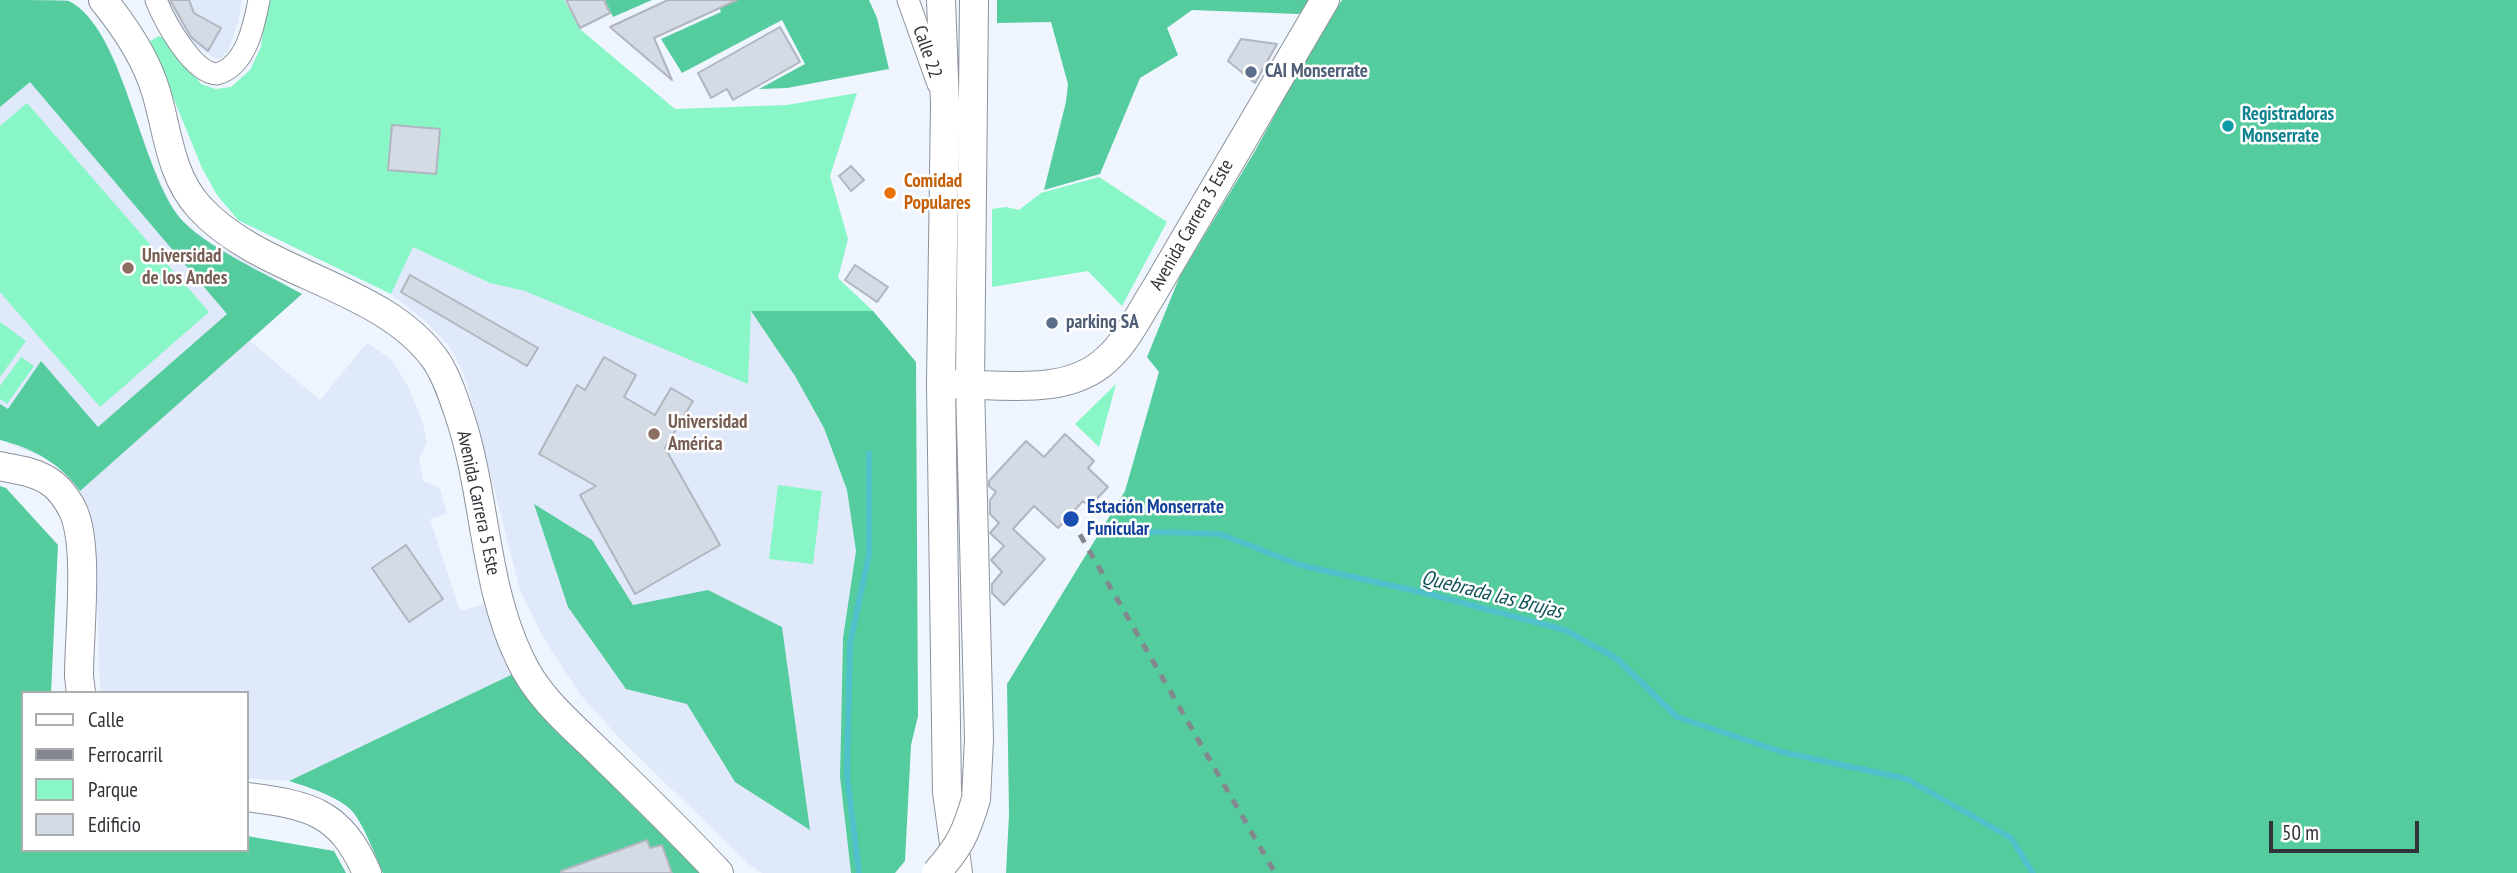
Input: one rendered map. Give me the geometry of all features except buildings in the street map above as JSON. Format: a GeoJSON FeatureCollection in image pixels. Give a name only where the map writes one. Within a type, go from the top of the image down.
{"type":"FeatureCollection","features":[{"type":"Feature","properties":{"kind":"main road","name":"Avenida Carrera 5 Este"},"geometry":{"type":"LineString","coordinates":[[103,0],[135,45],[151,76],[174,164],[183,185],[199,207],[221,227],[247,244],[394,320],[413,334],[438,363],[450,389],[470,449],[498,594],[520,660],[546,700],[719,873]]}},
{"type":"Feature","properties":{"kind":"main road"},"geometry":{"type":"LineString","coordinates":[[943,0],[945,104],[942,384],[947,792],[958,873]]}},
{"type":"Feature","properties":{"kind":"main road"},"geometry":{"type":"LineString","coordinates":[[936,873],[955,852],[967,832],[976,799],[979,739],[970,384],[974,0]]}},
{"type":"Feature","properties":{"kind":"main road","name":"Avenida Carrera 3 Este"},"geometry":{"type":"LineString","coordinates":[[942,384],[1058,384],[1077,379],[1107,360],[1123,341],[1153,293],[1325,0]]}},
{"type":"Feature","properties":{"kind":"main road"},"geometry":{"type":"LineString","coordinates":[[0,466],[48,481],[69,504],[75,516],[81,563],[79,676],[82,691]]}},
{"type":"Feature","properties":{"kind":"main road"},"geometry":{"type":"LineString","coordinates":[[248,797],[297,805],[331,820],[347,836],[367,873]]}},
{"type":"Feature","properties":{"kind":"street"},"geometry":{"type":"LineString","coordinates":[[156,0],[167,25],[180,44],[205,70],[216,74],[231,68],[238,59],[253,29],[259,0]]}},
{"type":"Feature","properties":{"kind":"street","name":"Calle 22"},"geometry":{"type":"LineString","coordinates":[[908,0],[945,104]]}},
{"type":"Feature","properties":{"kind":"street","name":"Calle 22"},"geometry":{"type":"LineString","coordinates":[[943,0],[958,23],[975,64]]}},
{"type":"Feature","properties":{"kind":"shaded area"},"geometry":{"type":"Polygon","coordinates":[[[0,0],[68,0],[96,27],[114,60],[154,168],[171,205],[182,220],[208,241],[302,294],[250,341],[320,400],[367,343],[392,360],[410,390],[422,420],[427,442],[419,459],[423,481],[440,488],[447,514],[430,519],[460,611],[487,603],[513,674],[289,781],[248,778],[248,691],[100,691],[91,516],[80,491],[60,467],[0,440],[0,0]]]}},
{"type":"Feature","properties":{"kind":"shaded area"},"geometry":{"type":"Polygon","coordinates":[[[164,0],[242,0],[238,22],[223,57],[216,59],[178,33],[164,0]]]}},
{"type":"Feature","properties":{"kind":"shaded area","name":"Universidad América"},"geometry":{"type":"Polygon","coordinates":[[[267,0],[751,311],[795,376],[824,428],[847,490],[856,551],[843,638],[840,777],[851,873],[762,873],[750,865],[623,742],[580,694],[544,639],[520,590],[468,387],[450,347],[425,321],[391,294],[238,220],[267,0]]]}},
{"type":"Feature","properties":{"kind":"green space"},"geometry":{"type":"Polygon","coordinates":[[[0,0],[69,1],[88,16],[104,40],[153,167],[180,218],[220,249],[302,294],[80,491],[64,473],[45,458],[0,440],[0,404],[8,409],[41,361],[98,427],[227,314],[30,82],[0,107],[0,0]]]}},
{"type":"Feature","properties":{"kind":"green space"},"geometry":{"type":"Polygon","coordinates":[[[267,0],[564,0],[581,30],[675,109],[787,105],[857,93],[830,176],[848,239],[838,278],[873,311],[751,311],[748,384],[525,291],[490,283],[413,247],[391,294],[238,220],[217,195],[202,168],[150,41],[159,36],[171,41],[201,84],[216,89],[231,87],[250,70],[261,47],[267,0]]]}},
{"type":"Feature","properties":{"kind":"green space"},"geometry":{"type":"Polygon","coordinates":[[[605,0],[652,0],[613,17],[605,0]]]}},
{"type":"Feature","properties":{"kind":"green space"},"geometry":{"type":"Polygon","coordinates":[[[716,0],[869,0],[877,18],[889,69],[787,88],[759,89],[805,64],[782,20],[682,73],[661,39],[721,12],[716,0]]]}},
{"type":"Feature","properties":{"kind":"green space"},"geometry":{"type":"Polygon","coordinates":[[[997,0],[1310,0],[1299,14],[1192,10],[1167,28],[1178,55],[1140,78],[1100,174],[1044,190],[1068,84],[1051,22],[997,23],[997,0]]]}},
{"type":"Feature","properties":{"kind":"green space"},"geometry":{"type":"Polygon","coordinates":[[[1342,0],[2517,0],[2517,873],[1006,873],[1009,814],[1007,684],[1125,491],[1159,372],[1147,357],[1180,276],[1255,151],[1323,28],[1342,0]]]}},
{"type":"Feature","properties":{"kind":"green space"},"geometry":{"type":"Polygon","coordinates":[[[27,103],[209,312],[100,407],[0,292],[0,126],[27,103]]]}},
{"type":"Feature","properties":{"kind":"green space"},"geometry":{"type":"Polygon","coordinates":[[[1099,177],[1167,222],[1122,306],[1088,271],[992,287],[992,209],[1006,207],[1019,210],[1041,193],[1099,177]]]}},
{"type":"Feature","properties":{"kind":"green space"},"geometry":{"type":"Polygon","coordinates":[[[751,311],[873,311],[916,362],[918,716],[911,745],[905,861],[895,873],[851,873],[840,777],[843,638],[856,551],[847,490],[824,428],[795,376],[751,311]]]}},
{"type":"Feature","properties":{"kind":"green space"},"geometry":{"type":"Polygon","coordinates":[[[0,322],[26,341],[0,377],[0,322]]]}},
{"type":"Feature","properties":{"kind":"green space"},"geometry":{"type":"Polygon","coordinates":[[[21,357],[34,366],[7,404],[0,399],[0,386],[21,357]]]}},
{"type":"Feature","properties":{"kind":"green space"},"geometry":{"type":"Polygon","coordinates":[[[1116,384],[1099,447],[1075,424],[1116,384]]]}},
{"type":"Feature","properties":{"kind":"green space"},"geometry":{"type":"Polygon","coordinates":[[[778,485],[822,491],[813,564],[769,559],[778,485]]]}},
{"type":"Feature","properties":{"kind":"green space"},"geometry":{"type":"Polygon","coordinates":[[[0,486],[6,488],[58,545],[51,691],[21,691],[21,852],[248,852],[248,836],[334,851],[346,873],[0,873],[0,486]]]}},
{"type":"Feature","properties":{"kind":"green space"},"geometry":{"type":"Polygon","coordinates":[[[534,504],[592,540],[633,605],[708,590],[782,627],[810,830],[735,782],[687,704],[626,689],[568,607],[534,504]]]}},
{"type":"Feature","properties":{"kind":"green space"},"geometry":{"type":"Polygon","coordinates":[[[513,674],[546,720],[701,873],[383,873],[364,830],[350,809],[330,796],[289,781],[513,674]]]}},
{"type":"Feature","properties":{"kind":"waterway"},"geometry":{"type":"LineString","coordinates":[[859,873],[847,775],[850,644],[869,554],[869,453]]}},
{"type":"Feature","properties":{"kind":"waterway","name":"Quebrada las Brujas"},"geometry":{"type":"LineString","coordinates":[[1129,531],[1220,534],[1300,565],[1433,595],[1565,630],[1616,658],[1677,717],[1782,752],[1907,779],[2011,838],[2033,873]]}},
{"type":"Feature","properties":{"kind":"railway"},"geometry":{"type":"LineString","coordinates":[[1071,519],[1275,873]]}},
{"type":"Feature","properties":{"kind":"place","name":"CAI Monserrate"},"geometry":{"type":"Point","coordinates":[1251,72]}},
{"type":"Feature","properties":{"kind":"place","name":"Registradoras Monserrate"},"geometry":{"type":"Point","coordinates":[2228,126]}},
{"type":"Feature","properties":{"kind":"place","name":"Comidad Populares"},"geometry":{"type":"Point","coordinates":[890,193]}},
{"type":"Feature","properties":{"kind":"place","name":"Universidad de los Andes"},"geometry":{"type":"Point","coordinates":[128,268]}},
{"type":"Feature","properties":{"kind":"place","name":"parking SA"},"geometry":{"type":"Point","coordinates":[1052,323]}},
{"type":"Feature","properties":{"kind":"place","name":"Universidad América"},"geometry":{"type":"Point","coordinates":[654,434]}},
{"type":"Feature","properties":{"kind":"place","name":"Estación Monserrate Funicular"},"geometry":{"type":"Point","coordinates":[1071,519]}}]}
